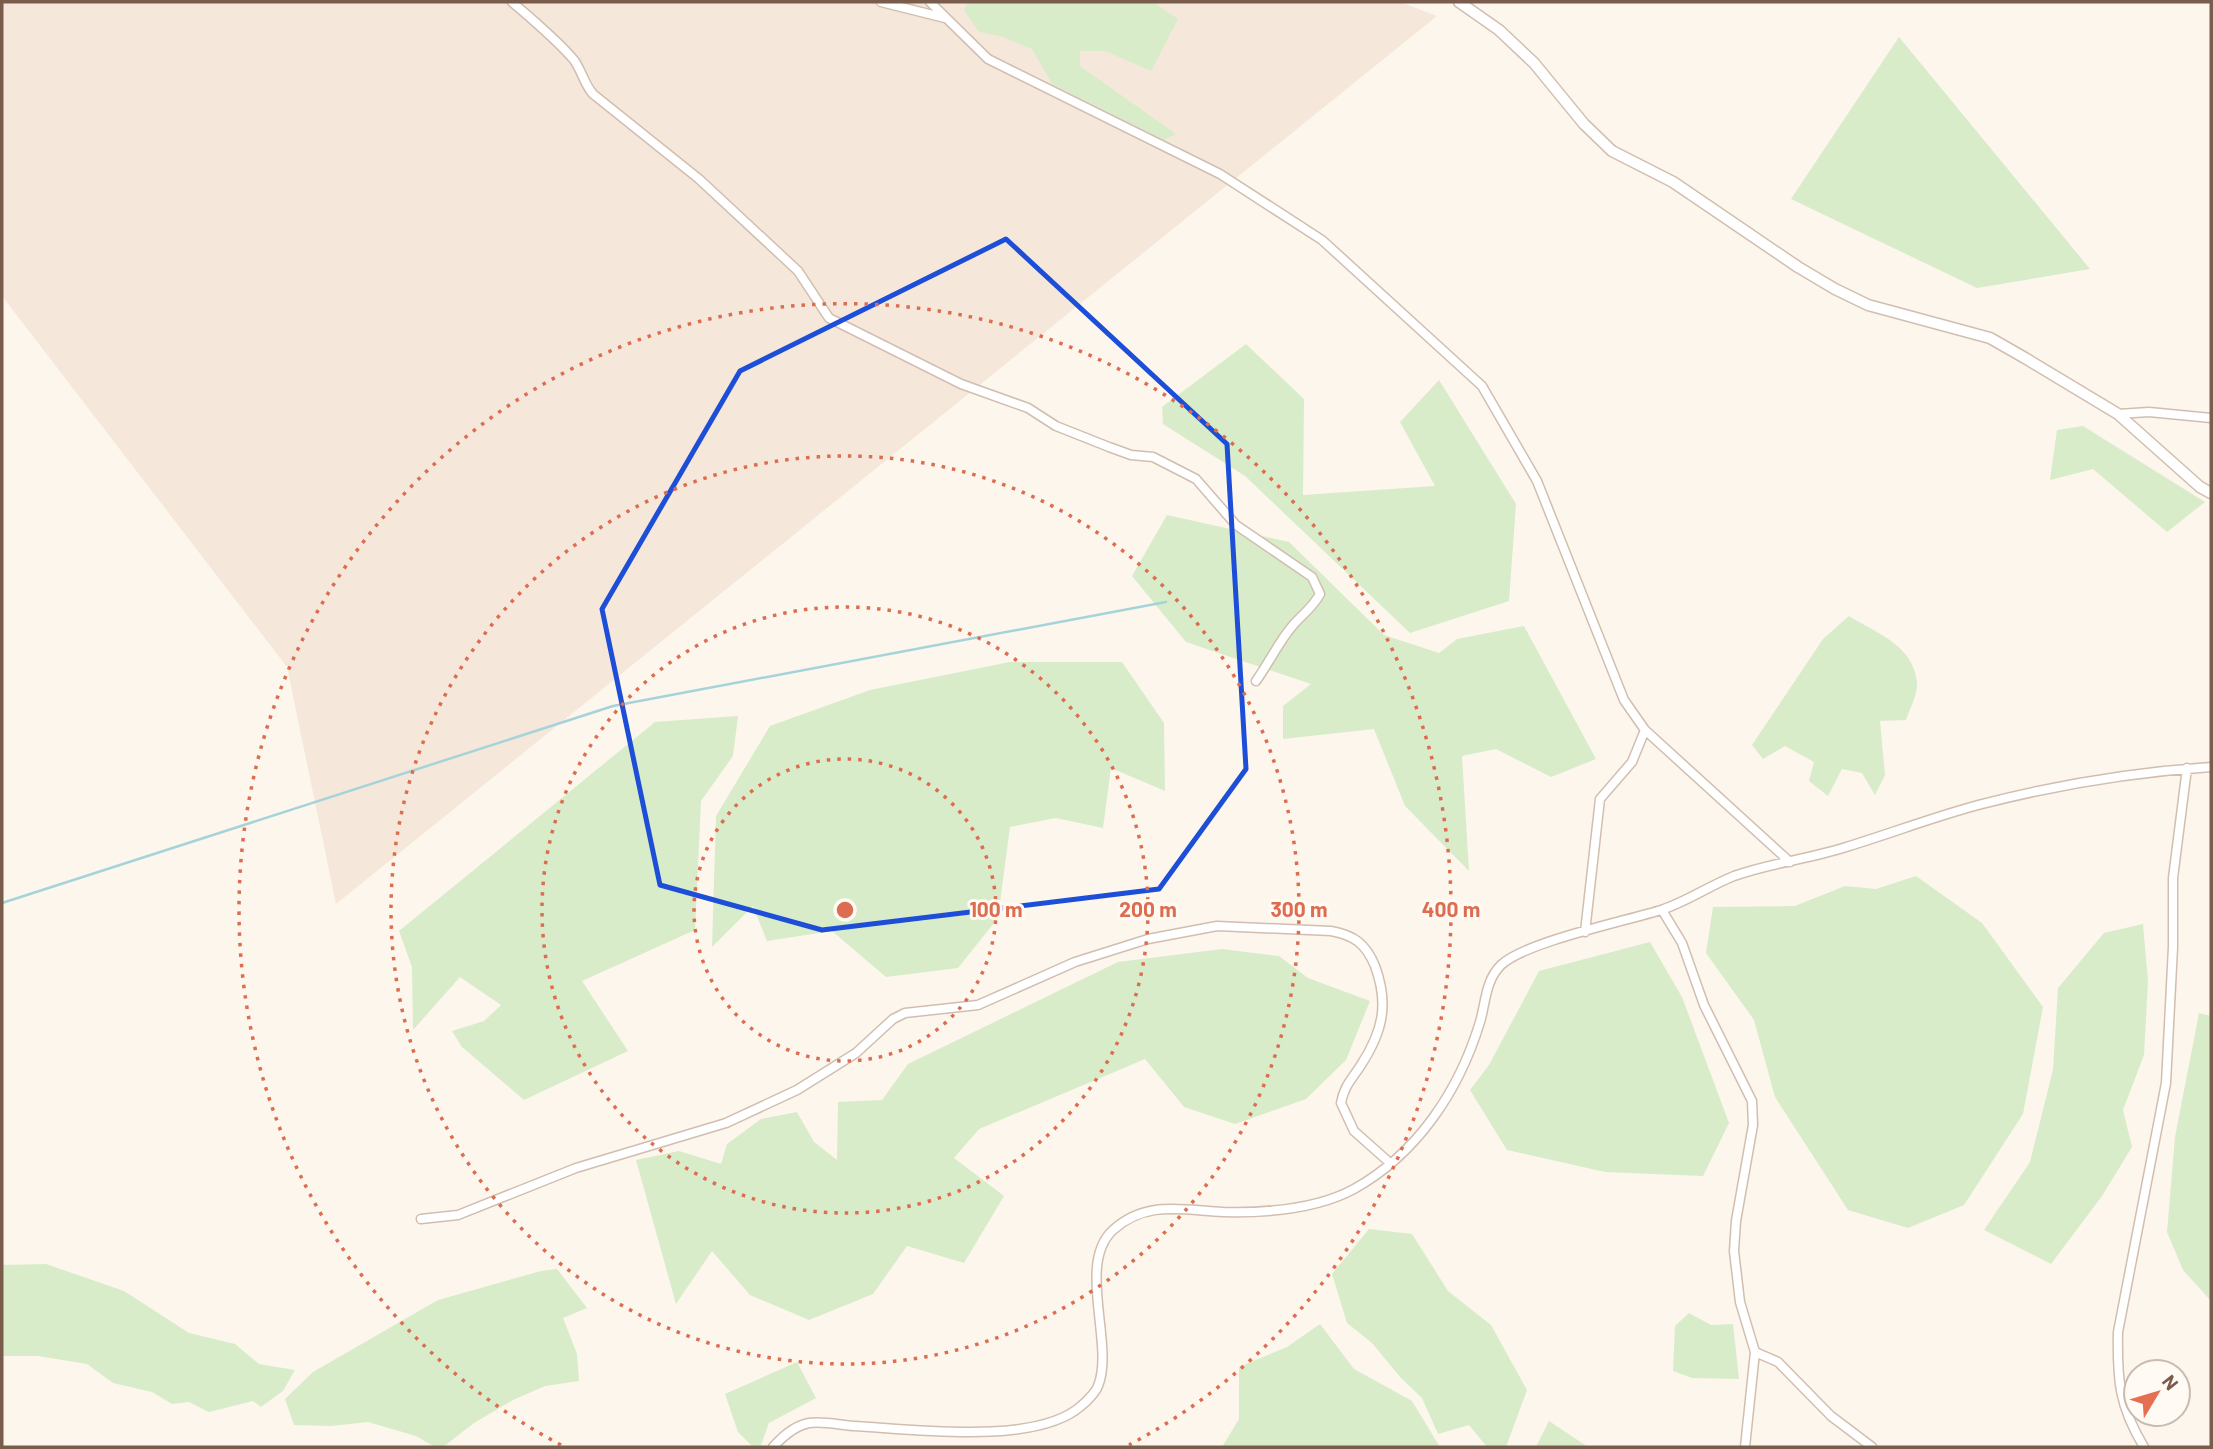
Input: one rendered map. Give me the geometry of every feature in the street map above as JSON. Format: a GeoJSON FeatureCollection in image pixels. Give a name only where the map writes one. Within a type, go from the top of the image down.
{"type":"FeatureCollection","features":[{"type":"Feature","properties":{"kind":"street"},"geometry":{"type":"LineString","coordinates":[[512,2],[576,63],[585,85],[593,94],[699,179],[798,271],[829,318],[961,384],[1028,408],[1056,426],[1131,455],[1153,457],[1196,479],[1236,525],[1312,577],[1320,594],[1313,608],[1295,623],[1256,681]]}},
{"type":"Feature","properties":{"kind":"street"},"geometry":{"type":"LineString","coordinates":[[881,2],[948,19]]}},
{"type":"Feature","properties":{"kind":"street"},"geometry":{"type":"LineString","coordinates":[[930,2],[988,59],[1220,174],[1322,240],[1482,386],[1537,481],[1624,700],[1645,730],[1790,862]]}},
{"type":"Feature","properties":{"kind":"street"},"geometry":{"type":"LineString","coordinates":[[1459,2],[1499,30],[1534,63],[1584,124],[1612,150],[1673,183],[1798,267],[1868,305],[1990,338],[2118,414],[2200,487],[2211,493]]}},
{"type":"Feature","properties":{"kind":"street"},"geometry":{"type":"LineString","coordinates":[[2118,414],[2149,412],[2211,418]]}},
{"type":"Feature","properties":{"kind":"street"},"geometry":{"type":"LineString","coordinates":[[1585,932],[1600,799],[1632,762],[1645,730]]}},
{"type":"Feature","properties":{"kind":"street"},"geometry":{"type":"LineString","coordinates":[[773,1447],[784,1435],[813,1422],[955,1432],[1004,1431],[1059,1419],[1079,1409],[1098,1387],[1101,1361],[1097,1276],[1108,1235],[1128,1218],[1148,1209],[1270,1210],[1321,1201],[1347,1192],[1372,1178],[1390,1163],[1446,1104],[1472,1044],[1489,983],[1503,964],[1526,951],[1628,917],[1662,909],[1734,876],[1841,849],[1982,804],[2186,768],[2211,767]]}},
{"type":"Feature","properties":{"kind":"street"},"geometry":{"type":"LineString","coordinates":[[2144,1447],[2122,1405],[2117,1374],[2118,1332],[2166,1083],[2173,947],[2173,878],[2186,768]]}},
{"type":"Feature","properties":{"kind":"street"},"geometry":{"type":"LineString","coordinates":[[1662,909],[1682,943],[1704,1005],[1752,1101],[1753,1125],[1735,1221],[1734,1251],[1740,1302],[1755,1352],[1745,1447]]}},
{"type":"Feature","properties":{"kind":"street"},"geometry":{"type":"LineString","coordinates":[[421,1219],[458,1215],[576,1168],[726,1123],[809,1082],[856,1053],[893,1019],[905,1013],[978,1005],[1075,962],[1148,939],[1217,926],[1331,931],[1349,934],[1363,944],[1371,957],[1385,999],[1373,1044],[1348,1080],[1341,1103],[1354,1131],[1390,1163]]}},
{"type":"Feature","properties":{"kind":"street"},"geometry":{"type":"LineString","coordinates":[[1755,1352],[1778,1362],[1831,1416],[1872,1447]]}},
{"type":"Feature","properties":{"kind":"highlighted area"},"geometry":{"type":"Polygon","coordinates":[[[1006,239],[1227,444],[1246,769],[1159,889],[822,930],[660,885],[602,609],[740,371],[1006,239]]]}},
{"type":"Feature","properties":{"kind":"shaded area"},"geometry":{"type":"Polygon","coordinates":[[[2,2],[1400,2],[1437,16],[336,904],[287,667],[2,296],[2,2]]]}},
{"type":"Feature","properties":{"kind":"green space"},"geometry":{"type":"Polygon","coordinates":[[[968,2],[1153,2],[1178,19],[1151,71],[1105,51],[1080,51],[1080,66],[1176,134],[1164,140],[1052,84],[1032,49],[1000,36],[979,32],[964,10],[968,2]]]}},
{"type":"Feature","properties":{"kind":"green space"},"geometry":{"type":"Polygon","coordinates":[[[1899,37],[2090,269],[1977,288],[1791,199],[1899,37]]]}},
{"type":"Feature","properties":{"kind":"green space"},"geometry":{"type":"Polygon","coordinates":[[[1246,344],[1304,399],[1303,495],[1435,486],[1400,422],[1439,380],[1516,504],[1509,601],[1410,633],[1245,476],[1163,424],[1162,407],[1246,344]]]}},
{"type":"Feature","properties":{"kind":"green space"},"geometry":{"type":"Polygon","coordinates":[[[2083,426],[2205,502],[2167,532],[2093,469],[2050,480],[2057,430],[2083,426]]]}},
{"type":"Feature","properties":{"kind":"green space"},"geometry":{"type":"Polygon","coordinates":[[[1167,515],[1289,542],[1384,635],[1439,653],[1457,639],[1524,626],[1596,759],[1551,777],[1496,749],[1462,756],[1469,871],[1405,806],[1374,729],[1283,739],[1283,706],[1311,684],[1186,642],[1132,576],[1167,515]]]}},
{"type":"Feature","properties":{"kind":"green space"},"geometry":{"type":"Polygon","coordinates":[[[1849,616],[1882,635],[1901,650],[1914,670],[1917,687],[1906,720],[1880,721],[1885,775],[1875,795],[1862,773],[1842,769],[1828,796],[1809,781],[1814,762],[1785,746],[1763,759],[1752,745],[1823,639],[1849,616]]]}},
{"type":"Feature","properties":{"kind":"green space"},"geometry":{"type":"Polygon","coordinates":[[[1010,662],[1122,662],[1164,723],[1165,791],[1111,768],[1103,828],[1056,818],[1010,827],[998,918],[958,968],[886,977],[832,931],[767,941],[753,906],[712,947],[716,816],[770,726],[870,690],[1010,662]]]}},
{"type":"Feature","properties":{"kind":"green space"},"geometry":{"type":"Polygon","coordinates":[[[738,716],[733,756],[701,801],[695,930],[582,981],[628,1051],[524,1100],[462,1047],[452,1031],[484,1021],[501,1005],[460,977],[413,1030],[412,967],[399,931],[655,722],[738,716]]]}},
{"type":"Feature","properties":{"kind":"green space"},"geometry":{"type":"Polygon","coordinates":[[[1916,876],[1982,923],[2043,1007],[2023,1114],[1964,1205],[1908,1228],[1848,1210],[1775,1097],[1754,1020],[1706,953],[1713,907],[1795,906],[1845,886],[1876,889],[1916,876]]]}},
{"type":"Feature","properties":{"kind":"green space"},"geometry":{"type":"Polygon","coordinates":[[[2143,924],[2148,981],[2144,1055],[2123,1110],[2132,1147],[2102,1196],[2051,1264],[1984,1230],[2030,1162],[2053,1070],[2058,988],[2104,933],[2143,924]]]}},
{"type":"Feature","properties":{"kind":"green space"},"geometry":{"type":"Polygon","coordinates":[[[1650,942],[1682,997],[1729,1123],[1703,1176],[1605,1172],[1507,1150],[1470,1090],[1489,1065],[1539,971],[1650,942]]]}},
{"type":"Feature","properties":{"kind":"green space"},"geometry":{"type":"Polygon","coordinates":[[[1222,949],[1279,956],[1308,978],[1370,1001],[1346,1060],[1306,1099],[1235,1124],[1184,1107],[1145,1059],[979,1129],[954,1158],[1004,1196],[964,1263],[907,1246],[873,1294],[809,1320],[750,1295],[712,1251],[676,1304],[636,1160],[679,1151],[721,1164],[727,1144],[761,1119],[797,1112],[814,1142],[837,1160],[838,1102],[882,1100],[908,1064],[1118,962],[1222,949]]]}},
{"type":"Feature","properties":{"kind":"green space"},"geometry":{"type":"Polygon","coordinates":[[[2199,1013],[2211,1016],[2211,1301],[2183,1270],[2167,1232],[2175,1137],[2199,1013]]]}},
{"type":"Feature","properties":{"kind":"green space"},"geometry":{"type":"Polygon","coordinates":[[[1369,1229],[1412,1234],[1448,1291],[1491,1325],[1527,1390],[1506,1447],[1487,1447],[1469,1425],[1438,1434],[1422,1398],[1372,1343],[1347,1323],[1332,1274],[1369,1229]]]}},
{"type":"Feature","properties":{"kind":"green space"},"geometry":{"type":"Polygon","coordinates":[[[46,1264],[124,1291],[189,1333],[235,1344],[259,1364],[295,1370],[283,1391],[261,1407],[253,1401],[209,1412],[189,1402],[172,1404],[152,1392],[113,1383],[87,1364],[38,1356],[2,1356],[2,1265],[46,1264]]]}},
{"type":"Feature","properties":{"kind":"green space"},"geometry":{"type":"Polygon","coordinates":[[[557,1269],[587,1308],[563,1318],[577,1354],[579,1381],[545,1386],[513,1400],[474,1423],[443,1447],[435,1447],[416,1436],[368,1422],[331,1426],[294,1425],[285,1399],[313,1372],[438,1300],[557,1269]]]}},
{"type":"Feature","properties":{"kind":"green space"},"geometry":{"type":"Polygon","coordinates":[[[1689,1313],[1711,1325],[1733,1324],[1739,1379],[1692,1378],[1673,1371],[1675,1326],[1689,1313]]]}},
{"type":"Feature","properties":{"kind":"green space"},"geometry":{"type":"Polygon","coordinates":[[[1320,1324],[1354,1369],[1412,1401],[1440,1447],[1222,1447],[1239,1419],[1239,1367],[1287,1347],[1320,1324]]]}},
{"type":"Feature","properties":{"kind":"green space"},"geometry":{"type":"Polygon","coordinates":[[[797,1362],[816,1398],[769,1423],[761,1445],[753,1447],[738,1432],[725,1394],[797,1362]]]}},
{"type":"Feature","properties":{"kind":"green space"},"geometry":{"type":"Polygon","coordinates":[[[1549,1421],[1588,1447],[1536,1447],[1549,1421]]]}},
{"type":"Feature","properties":{"kind":"waterway"},"geometry":{"type":"LineString","coordinates":[[2,903],[613,706],[1166,602]]}}]}
